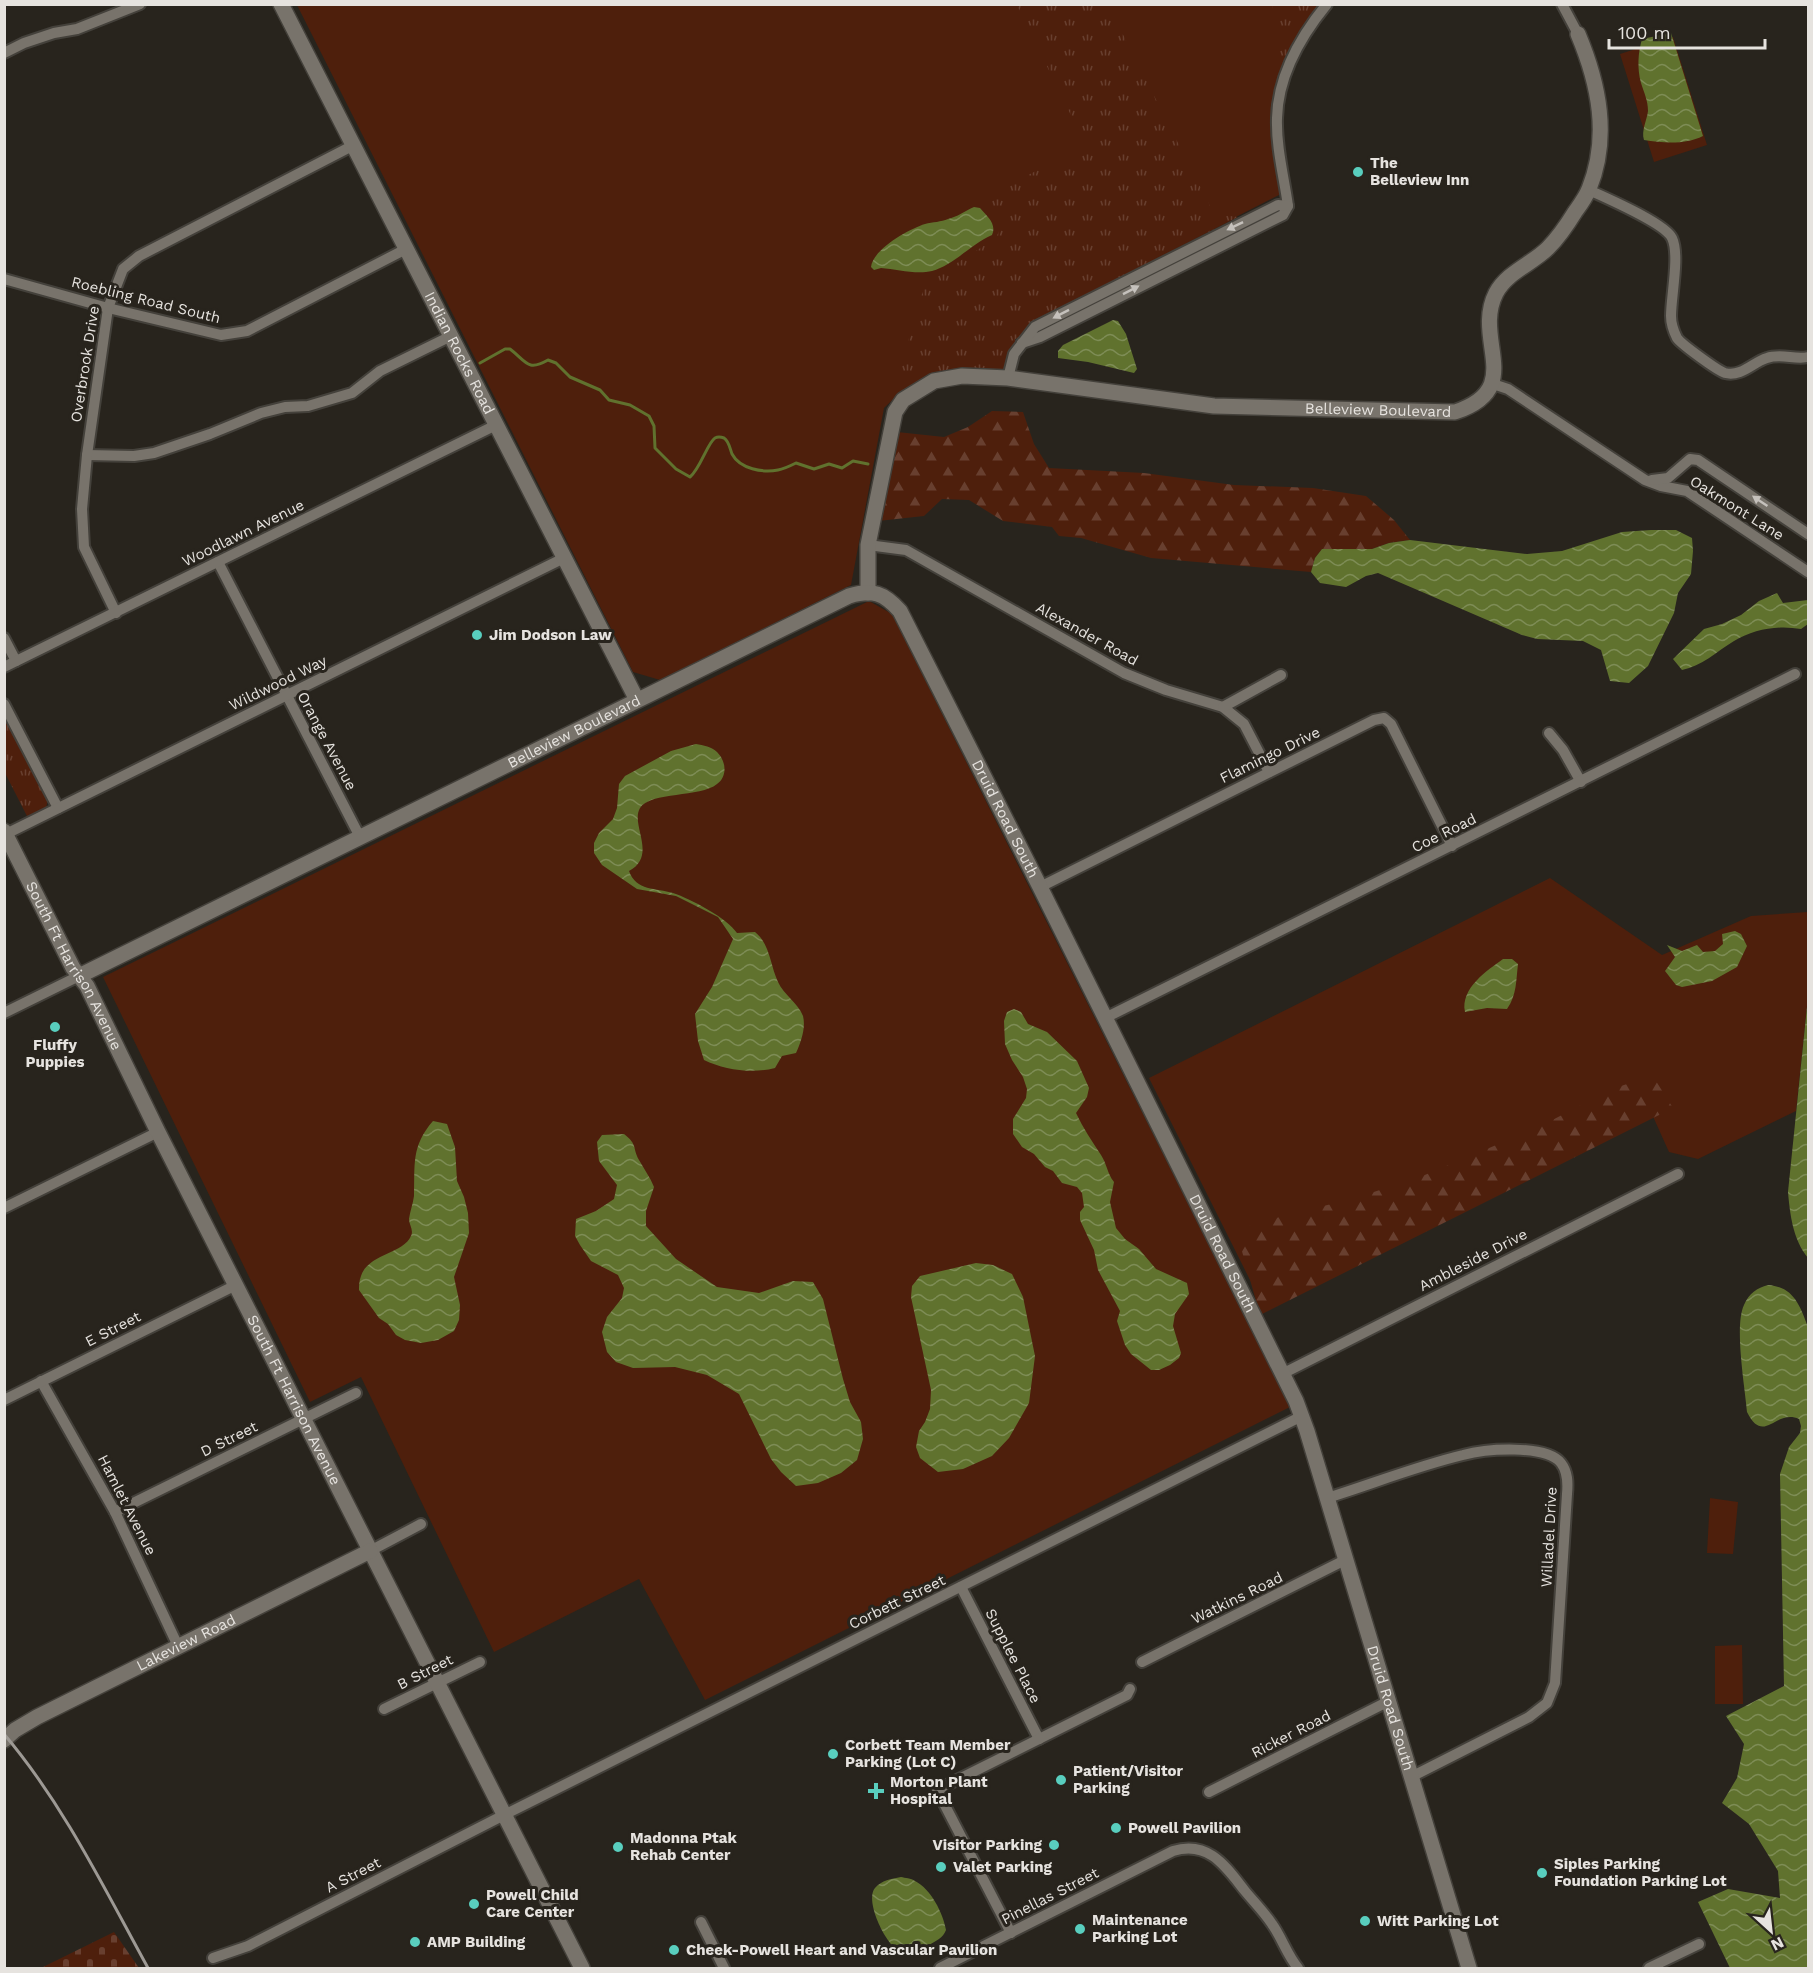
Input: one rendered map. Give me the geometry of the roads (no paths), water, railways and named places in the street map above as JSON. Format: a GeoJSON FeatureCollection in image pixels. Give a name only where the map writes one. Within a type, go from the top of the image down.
{"type":"FeatureCollection","features":[{"type":"Feature","properties":{"kind":"street"},"geometry":{"type":"LineString","coordinates":[[4,53],[24,43],[54,33],[77,29],[140,4]]}},
{"type":"Feature","properties":{"kind":"street","name":"Indian Rocks Road"},"geometry":{"type":"LineString","coordinates":[[281,4],[636,700]]}},
{"type":"Feature","properties":{"kind":"street"},"geometry":{"type":"LineString","coordinates":[[1008,378],[1014,354],[1035,327],[1278,205],[1288,206],[1278,142],[1279,98],[1284,77],[1296,49],[1327,4]]}},
{"type":"Feature","properties":{"kind":"street"},"geometry":{"type":"LineString","coordinates":[[1493,384],[1494,370],[1489,327],[1490,308],[1497,291],[1514,273],[1547,249],[1568,224],[1589,190],[1598,157],[1602,127],[1600,102],[1578,34],[1562,4]]}},
{"type":"Feature","properties":{"kind":"street","name":"Overbrook Drive"},"geometry":{"type":"LineString","coordinates":[[116,613],[84,548],[82,509],[87,455],[108,308],[123,269],[139,256],[354,145]]}},
{"type":"Feature","properties":{"kind":"street"},"geometry":{"type":"LineString","coordinates":[[1589,190],[1660,226],[1673,239],[1675,263],[1671,318],[1676,337],[1684,346],[1724,373],[1738,373],[1767,358],[1809,357]]}},
{"type":"Feature","properties":{"kind":"street","name":"Roebling Road South"},"geometry":{"type":"LineString","coordinates":[[4,279],[108,308],[221,334],[247,331],[406,249]]}},
{"type":"Feature","properties":{"kind":"street"},"geometry":{"type":"LineString","coordinates":[[87,455],[134,456],[154,453],[210,434],[261,413],[285,407],[308,406],[352,393],[380,371],[451,336]]}},
{"type":"Feature","properties":{"kind":"street","name":"Belleview Boulevard"},"geometry":{"type":"LineString","coordinates":[[4,1013],[849,596],[868,593],[868,545],[895,412],[903,400],[934,381],[962,376],[1008,378],[1214,406],[1455,412],[1483,399],[1493,384]]}},
{"type":"Feature","properties":{"kind":"street","name":"Oakmont Lane"},"geometry":{"type":"LineString","coordinates":[[1493,384],[1508,389],[1646,480],[1661,486],[1687,491],[1809,572]]}},
{"type":"Feature","properties":{"kind":"street","name":"Woodlawn Avenue"},"geometry":{"type":"LineString","coordinates":[[4,667],[496,425]]}},
{"type":"Feature","properties":{"kind":"street","name":"Oakmont Lane"},"geometry":{"type":"LineString","coordinates":[[1646,480],[1668,478],[1690,459],[1698,460],[1809,534]]}},
{"type":"Feature","properties":{"kind":"street"},"geometry":{"type":"LineString","coordinates":[[1681,467],[1681,481],[1687,491]]}},
{"type":"Feature","properties":{"kind":"street","name":"Alexander Road"},"geometry":{"type":"LineString","coordinates":[[868,545],[906,550],[1124,673],[1166,690],[1222,707],[1244,724],[1269,772]]}},
{"type":"Feature","properties":{"kind":"street","name":"Wildwood Way"},"geometry":{"type":"LineString","coordinates":[[5,833],[564,558]]}},
{"type":"Feature","properties":{"kind":"street","name":"Orange Avenue"},"geometry":{"type":"LineString","coordinates":[[218,562],[360,837]]}},
{"type":"Feature","properties":{"kind":"street","name":"Druid Road South"},"geometry":{"type":"LineString","coordinates":[[868,593],[889,598],[900,611],[1040,887],[1302,1416],[1468,1968]]}},
{"type":"Feature","properties":{"kind":"street"},"geometry":{"type":"LineString","coordinates":[[4,638],[16,661]]}},
{"type":"Feature","properties":{"kind":"street","name":"Coe Road"},"geometry":{"type":"LineString","coordinates":[[1105,1018],[1795,674]]}},
{"type":"Feature","properties":{"kind":"street"},"geometry":{"type":"LineString","coordinates":[[1222,707],[1281,675]]}},
{"type":"Feature","properties":{"kind":"street"},"geometry":{"type":"LineString","coordinates":[[4,704],[58,808]]}},
{"type":"Feature","properties":{"kind":"street","name":"Flamingo Drive"},"geometry":{"type":"LineString","coordinates":[[1040,887],[1374,720],[1384,718],[1392,724],[1452,846]]}},
{"type":"Feature","properties":{"kind":"street"},"geometry":{"type":"LineString","coordinates":[[1549,733],[1563,750],[1581,782]]}},
{"type":"Feature","properties":{"kind":"street","name":"South Ft Harrison Avenue"},"geometry":{"type":"LineString","coordinates":[[5,833],[73,968],[87,986],[158,1132],[582,1968]]}},
{"type":"Feature","properties":{"kind":"street"},"geometry":{"type":"LineString","coordinates":[[4,1208],[158,1132]]}},
{"type":"Feature","properties":{"kind":"street","name":"Ambleside Drive"},"geometry":{"type":"LineString","coordinates":[[1282,1374],[1678,1174]]}},
{"type":"Feature","properties":{"kind":"street","name":"E Street"},"geometry":{"type":"LineString","coordinates":[[6,1396],[41,1382],[236,1285]]}},
{"type":"Feature","properties":{"kind":"street","name":"Hamlet Avenue"},"geometry":{"type":"LineString","coordinates":[[41,1382],[115,1512],[178,1646]]}},
{"type":"Feature","properties":{"kind":"street","name":"D Street"},"geometry":{"type":"LineString","coordinates":[[115,1512],[356,1393]]}},
{"type":"Feature","properties":{"kind":"street","name":"Corbett Street"},"geometry":{"type":"LineString","coordinates":[[504,1815],[1302,1416]]}},
{"type":"Feature","properties":{"kind":"street","name":"Willadel Drive"},"geometry":{"type":"LineString","coordinates":[[1327,1498],[1457,1456],[1495,1450],[1526,1451],[1549,1455],[1560,1461],[1566,1471],[1567,1494],[1555,1683],[1547,1703],[1529,1718],[1411,1777]]}},
{"type":"Feature","properties":{"kind":"street"},"geometry":{"type":"LineString","coordinates":[[370,1551],[421,1524]]}},
{"type":"Feature","properties":{"kind":"street","name":"Lakeview Road"},"geometry":{"type":"LineString","coordinates":[[4,1740],[37,1716],[370,1551]]}},
{"type":"Feature","properties":{"kind":"street","name":"Watkins Road"},"geometry":{"type":"LineString","coordinates":[[1142,1662],[1345,1560]]}},
{"type":"Feature","properties":{"kind":"street","name":"Supplee Place"},"geometry":{"type":"LineString","coordinates":[[961,1587],[1039,1739]]}},
{"type":"Feature","properties":{"kind":"street","name":"B Street"},"geometry":{"type":"LineString","coordinates":[[384,1709],[480,1662]]}},
{"type":"Feature","properties":{"kind":"street"},"geometry":{"type":"LineString","coordinates":[[1011,1933],[937,1790],[1127,1695],[1130,1689]]}},
{"type":"Feature","properties":{"kind":"street","name":"Ricker Road"},"geometry":{"type":"LineString","coordinates":[[1209,1792],[1387,1702]]}},
{"type":"Feature","properties":{"kind":"street","name":"A Street"},"geometry":{"type":"LineString","coordinates":[[213,1958],[248,1946],[504,1815]]}},
{"type":"Feature","properties":{"kind":"street","name":"Pinellas Street"},"geometry":{"type":"LineString","coordinates":[[940,1968],[1183,1848],[1207,1852],[1220,1860],[1273,1925],[1298,1968]]}},
{"type":"Feature","properties":{"kind":"street"},"geometry":{"type":"LineString","coordinates":[[700,1922],[724,1968]]}},
{"type":"Feature","properties":{"kind":"street"},"geometry":{"type":"LineString","coordinates":[[1649,1968],[1699,1944]]}},
{"type":"Feature","properties":{"kind":"water"},"geometry":{"type":"Polygon","coordinates":[[[1671,33],[1703,136],[1681,142],[1644,140],[1648,111],[1638,61],[1642,39],[1671,33]]]}},
{"type":"Feature","properties":{"kind":"water"},"geometry":{"type":"Polygon","coordinates":[[[974,207],[980,208],[990,220],[993,227],[992,235],[948,264],[932,271],[920,272],[881,268],[874,270],[871,267],[878,253],[901,235],[925,224],[955,217],[974,207]]]}},
{"type":"Feature","properties":{"kind":"water"},"geometry":{"type":"Polygon","coordinates":[[[1113,320],[1118,321],[1126,334],[1137,369],[1134,373],[1088,362],[1058,358],[1058,351],[1063,345],[1113,320]]]}},
{"type":"Feature","properties":{"kind":"water"},"geometry":{"type":"Polygon","coordinates":[[[1676,530],[1692,538],[1691,574],[1678,593],[1674,613],[1648,666],[1629,683],[1610,681],[1601,650],[1583,641],[1537,639],[1522,635],[1378,573],[1366,576],[1346,587],[1320,583],[1311,572],[1315,558],[1322,549],[1372,549],[1389,543],[1410,540],[1527,554],[1562,551],[1622,532],[1676,530]]]}},
{"type":"Feature","properties":{"kind":"water"},"geometry":{"type":"Polygon","coordinates":[[[1777,593],[1783,603],[1808,600],[1808,624],[1801,629],[1775,628],[1758,631],[1734,641],[1702,662],[1682,670],[1673,659],[1704,629],[1741,615],[1759,601],[1777,593]]]}},
{"type":"Feature","properties":{"kind":"water"},"geometry":{"type":"Polygon","coordinates":[[[696,744],[713,749],[720,756],[724,764],[721,781],[699,791],[654,799],[640,808],[638,823],[642,840],[642,857],[629,871],[636,882],[647,888],[673,893],[699,904],[717,915],[737,933],[755,932],[764,942],[778,982],[801,1011],[804,1021],[796,1053],[782,1056],[775,1068],[757,1071],[739,1070],[704,1060],[698,1041],[695,1014],[712,987],[733,939],[718,917],[676,896],[637,889],[602,865],[594,853],[594,843],[599,833],[613,819],[617,808],[619,784],[625,776],[671,751],[696,744]]]}},
{"type":"Feature","properties":{"kind":"water"},"geometry":{"type":"Polygon","coordinates":[[[1735,931],[1741,934],[1747,946],[1737,967],[1712,981],[1682,987],[1676,985],[1665,971],[1675,957],[1667,945],[1682,951],[1697,945],[1703,952],[1715,951],[1723,944],[1722,934],[1735,931]]]}},
{"type":"Feature","properties":{"kind":"water"},"geometry":{"type":"Polygon","coordinates":[[[1503,959],[1512,959],[1518,964],[1514,993],[1507,1009],[1487,1008],[1465,1012],[1467,995],[1476,981],[1503,959]]]}},
{"type":"Feature","properties":{"kind":"water"},"geometry":{"type":"Polygon","coordinates":[[[1808,997],[1808,1258],[1796,1235],[1791,1218],[1788,1192],[1808,997]]]}},
{"type":"Feature","properties":{"kind":"water"},"geometry":{"type":"Polygon","coordinates":[[[1014,1009],[1021,1012],[1028,1024],[1047,1032],[1077,1061],[1089,1088],[1087,1097],[1076,1113],[1103,1158],[1114,1182],[1110,1202],[1116,1228],[1156,1269],[1187,1283],[1189,1294],[1175,1314],[1173,1326],[1181,1353],[1179,1358],[1170,1365],[1159,1370],[1151,1370],[1131,1354],[1125,1345],[1117,1321],[1120,1311],[1098,1270],[1094,1250],[1080,1220],[1080,1212],[1084,1207],[1082,1193],[1077,1187],[1062,1183],[1053,1171],[1045,1167],[1034,1154],[1022,1147],[1013,1134],[1013,1119],[1026,1098],[1027,1089],[1005,1044],[1004,1021],[1007,1012],[1014,1009]]]}},
{"type":"Feature","properties":{"kind":"water"},"geometry":{"type":"Polygon","coordinates":[[[433,1121],[447,1124],[455,1147],[457,1181],[468,1213],[469,1233],[454,1277],[460,1305],[459,1320],[454,1331],[438,1340],[421,1343],[405,1340],[396,1335],[388,1324],[379,1318],[359,1290],[359,1285],[361,1276],[371,1263],[401,1247],[411,1236],[409,1219],[414,1196],[416,1156],[421,1139],[433,1121]]]}},
{"type":"Feature","properties":{"kind":"water"},"geometry":{"type":"Polygon","coordinates":[[[624,1134],[633,1144],[654,1187],[646,1211],[646,1226],[676,1259],[717,1287],[759,1293],[793,1281],[813,1282],[823,1299],[850,1402],[861,1422],[863,1439],[857,1460],[841,1473],[818,1483],[796,1486],[771,1459],[739,1394],[707,1375],[675,1367],[633,1368],[616,1362],[607,1352],[602,1332],[607,1317],[622,1298],[624,1288],[618,1275],[591,1261],[575,1236],[576,1219],[596,1211],[614,1199],[617,1185],[599,1161],[597,1142],[602,1135],[624,1134]]]}},
{"type":"Feature","properties":{"kind":"water"},"geometry":{"type":"Polygon","coordinates":[[[976,1263],[993,1265],[1012,1274],[1023,1297],[1035,1356],[1029,1403],[1009,1438],[992,1456],[963,1469],[938,1472],[920,1458],[916,1447],[919,1431],[930,1409],[931,1390],[911,1297],[912,1286],[920,1276],[976,1263]]]}},
{"type":"Feature","properties":{"kind":"water"},"geometry":{"type":"Polygon","coordinates":[[[1768,1285],[1784,1289],[1795,1299],[1808,1327],[1808,1968],[1730,1968],[1698,1902],[1728,1889],[1780,1898],[1778,1871],[1749,1824],[1722,1803],[1737,1778],[1744,1744],[1726,1716],[1784,1686],[1780,1474],[1789,1447],[1800,1433],[1801,1426],[1799,1419],[1791,1417],[1765,1426],[1759,1426],[1753,1422],[1747,1412],[1740,1341],[1741,1315],[1748,1297],[1768,1285]]]}},
{"type":"Feature","properties":{"kind":"water"},"geometry":{"type":"Polygon","coordinates":[[[901,1877],[913,1880],[926,1890],[939,1909],[946,1930],[937,1941],[909,1953],[902,1953],[890,1943],[879,1924],[872,1903],[872,1894],[878,1885],[901,1877]]]}},
{"type":"Feature","properties":{"kind":"waterway"},"geometry":{"type":"LineString","coordinates":[[480,363],[505,349],[510,349],[527,364],[535,365],[548,360],[556,363],[570,377],[600,390],[609,400],[630,405],[649,416],[654,426],[655,448],[676,469],[690,477],[712,440],[718,437],[726,439],[736,459],[752,469],[778,470],[796,463],[814,469],[829,464],[842,468],[853,461],[868,464]]}},
{"type":"Feature","properties":{"kind":"railway"},"geometry":{"type":"LineString","coordinates":[[4,1734],[26,1761],[64,1818],[148,1968]]}},
{"type":"Feature","properties":{"kind":"place","name":"The Belleview Inn"},"geometry":{"type":"Point","coordinates":[1358,172]}},
{"type":"Feature","properties":{"kind":"place","name":"Jim Dodson Law"},"geometry":{"type":"Point","coordinates":[477,635]}},
{"type":"Feature","properties":{"kind":"place","name":"Fluffy Puppies"},"geometry":{"type":"Point","coordinates":[55,1027]}},
{"type":"Feature","properties":{"kind":"place","name":"Corbett Team Member Parking (Lot C)"},"geometry":{"type":"Point","coordinates":[833,1754]}},
{"type":"Feature","properties":{"kind":"place","name":"Patient/Visitor Parking"},"geometry":{"type":"Point","coordinates":[1061,1780]}},
{"type":"Feature","properties":{"kind":"place","name":"Morton Plant Hospital"},"geometry":{"type":"Point","coordinates":[876,1791]}},
{"type":"Feature","properties":{"kind":"place","name":"Powell Pavilion"},"geometry":{"type":"Point","coordinates":[1116,1828]}},
{"type":"Feature","properties":{"kind":"place","name":"Visitor Parking"},"geometry":{"type":"Point","coordinates":[1054,1845]}},
{"type":"Feature","properties":{"kind":"place","name":"Madonna Ptak Rehab Center"},"geometry":{"type":"Point","coordinates":[618,1847]}},
{"type":"Feature","properties":{"kind":"place","name":"Valet Parking"},"geometry":{"type":"Point","coordinates":[941,1867]}},
{"type":"Feature","properties":{"kind":"place","name":"Siples Parking Foundation Parking Lot"},"geometry":{"type":"Point","coordinates":[1542,1873]}},
{"type":"Feature","properties":{"kind":"place","name":"Powell Child Care Center"},"geometry":{"type":"Point","coordinates":[474,1904]}},
{"type":"Feature","properties":{"kind":"place","name":"Witt Parking Lot"},"geometry":{"type":"Point","coordinates":[1365,1921]}},
{"type":"Feature","properties":{"kind":"place","name":"Maintenance Parking Lot"},"geometry":{"type":"Point","coordinates":[1080,1929]}},
{"type":"Feature","properties":{"kind":"place","name":"AMP Building"},"geometry":{"type":"Point","coordinates":[415,1942]}},
{"type":"Feature","properties":{"kind":"place","name":"Cheek-Powell Heart and Vascular Pavilion"},"geometry":{"type":"Point","coordinates":[674,1950]}}]}
